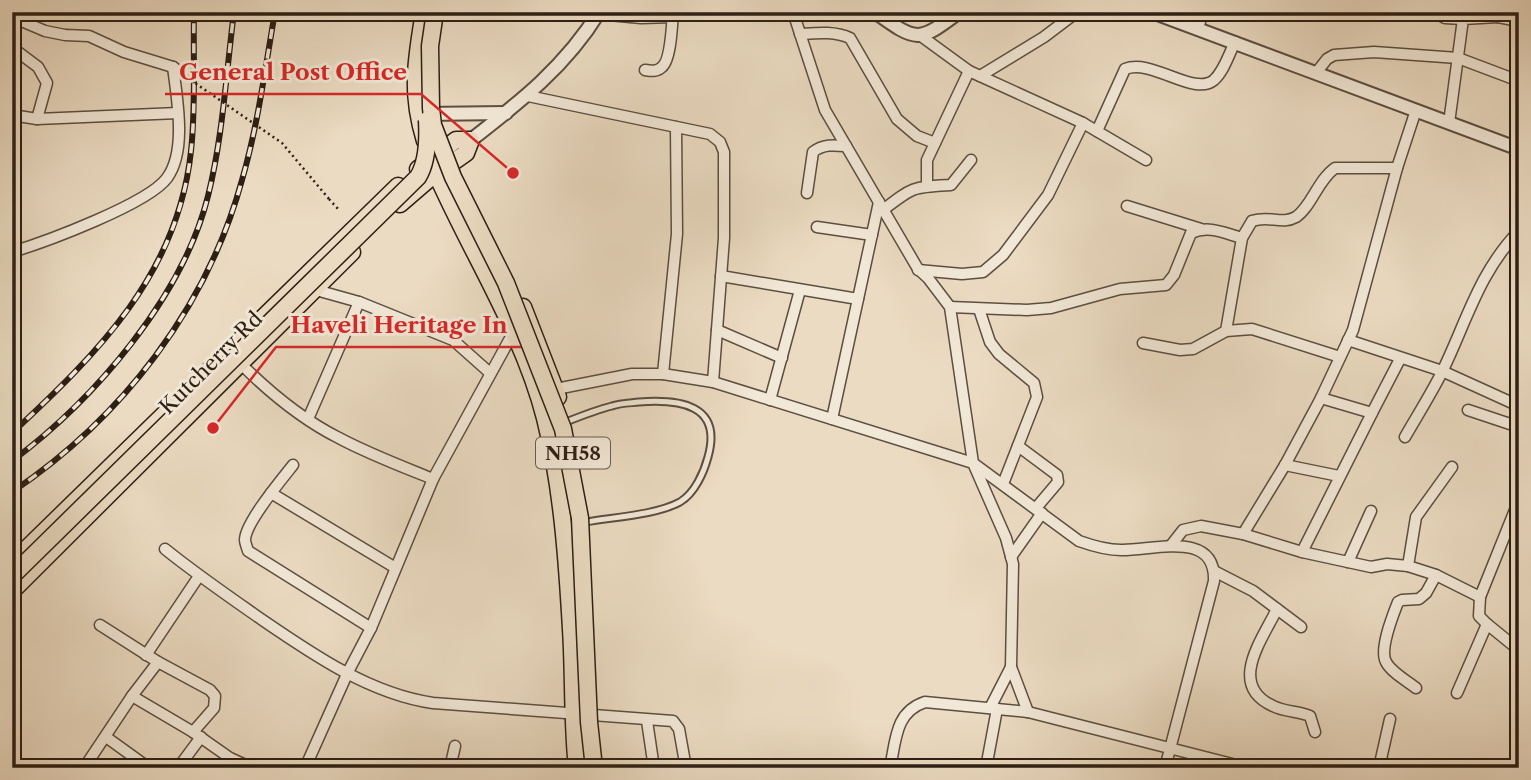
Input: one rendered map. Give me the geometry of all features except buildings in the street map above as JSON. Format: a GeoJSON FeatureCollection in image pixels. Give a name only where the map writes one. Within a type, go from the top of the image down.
{"type":"FeatureCollection","features":[{"type":"Feature","properties":{"kind":"highway","name":"NH58"},"geometry":{"type":"LineString","coordinates":[[426,12],[416,70],[417,114],[433,167],[501,303],[537,392],[553,457],[561,500],[571,632],[577,768]]}},
{"type":"Feature","properties":{"kind":"highway"},"geometry":{"type":"LineString","coordinates":[[12,576],[418,177],[423,168],[427,139],[424,50],[426,12]]}},
{"type":"Feature","properties":{"kind":"highway","name":"NH58"},"geometry":{"type":"LineString","coordinates":[[438,12],[434,67],[439,114],[450,155],[514,286],[556,389],[566,422],[586,522],[594,714],[600,768]]}},
{"type":"Feature","properties":{"kind":"highway"},"geometry":{"type":"LineString","coordinates":[[438,12],[430,46],[433,125],[453,177],[506,283],[563,429],[580,518],[589,722],[594,768]]}},
{"type":"Feature","properties":{"kind":"highway"},"geometry":{"type":"LineString","coordinates":[[427,139],[514,318],[545,398],[557,438],[573,551],[579,700],[585,768]]}},
{"type":"Feature","properties":{"kind":"highway"},"geometry":{"type":"LineString","coordinates":[[12,563],[327,253],[404,181],[450,155],[456,140],[471,140]]}},
{"type":"Feature","properties":{"kind":"highway","name":"Kutcherry Rd"},"geometry":{"type":"LineString","coordinates":[[12,592],[316,290],[398,207],[433,167]]}},
{"type":"Feature","properties":{"kind":"street"},"geometry":{"type":"LineString","coordinates":[[793,12],[825,110],[918,270],[928,278],[950,307],[973,463],[1006,538],[1013,564],[1011,667],[1028,712]]}},
{"type":"Feature","properties":{"kind":"street"},"geometry":{"type":"LineString","coordinates":[[875,12],[902,32],[921,36],[969,71],[1083,123],[1146,160]]}},
{"type":"Feature","properties":{"kind":"street"},"geometry":{"type":"LineString","coordinates":[[921,36],[931,33],[959,12]]}},
{"type":"Feature","properties":{"kind":"street"},"geometry":{"type":"LineString","coordinates":[[980,76],[1044,37],[1077,12]]}},
{"type":"Feature","properties":{"kind":"street"},"geometry":{"type":"LineString","coordinates":[[1152,12],[1519,149]]}},
{"type":"Feature","properties":{"kind":"street"},"geometry":{"type":"LineString","coordinates":[[1198,28],[1203,12]]}},
{"type":"Feature","properties":{"kind":"street"},"geometry":{"type":"LineString","coordinates":[[1434,12],[1445,18],[1501,15],[1519,21]]}},
{"type":"Feature","properties":{"kind":"street"},"geometry":{"type":"LineString","coordinates":[[471,140],[528,96],[567,58],[599,13],[673,15],[667,60],[655,71],[645,70]]}},
{"type":"Feature","properties":{"kind":"street"},"geometry":{"type":"LineString","coordinates":[[12,252],[49,241],[151,194],[167,178],[175,160],[178,140],[177,71],[89,36],[45,31],[15,18]]}},
{"type":"Feature","properties":{"kind":"street"},"geometry":{"type":"LineString","coordinates":[[1449,123],[1463,19]]}},
{"type":"Feature","properties":{"kind":"street"},"geometry":{"type":"LineString","coordinates":[[800,34],[824,32],[850,38],[897,119],[918,136],[935,143]]}},
{"type":"Feature","properties":{"kind":"street"},"geometry":{"type":"LineString","coordinates":[[1097,131],[1125,69],[1134,65],[1145,66],[1193,84],[1205,85],[1219,74],[1235,42]]}},
{"type":"Feature","properties":{"kind":"street"},"geometry":{"type":"LineString","coordinates":[[12,44],[38,67],[47,83],[37,119]]}},
{"type":"Feature","properties":{"kind":"street"},"geometry":{"type":"LineString","coordinates":[[1317,73],[1326,59],[1334,55],[1374,52],[1458,58],[1519,81]]}},
{"type":"Feature","properties":{"kind":"street"},"geometry":{"type":"LineString","coordinates":[[927,185],[927,160],[969,71]]}},
{"type":"Feature","properties":{"kind":"street"},"geometry":{"type":"LineString","coordinates":[[528,96],[710,134],[720,142],[724,152],[724,238],[713,382]]}},
{"type":"Feature","properties":{"kind":"street"},"geometry":{"type":"LineString","coordinates":[[1243,534],[1285,465],[1353,330],[1396,168],[1416,110]]}},
{"type":"Feature","properties":{"kind":"street"},"geometry":{"type":"LineString","coordinates":[[12,115],[37,119],[178,113]]}},
{"type":"Feature","properties":{"kind":"street"},"geometry":{"type":"LineString","coordinates":[[417,114],[507,113]]}},
{"type":"Feature","properties":{"kind":"street"},"geometry":{"type":"LineString","coordinates":[[918,270],[962,274],[984,272],[1003,255],[1048,195],[1083,123]]}},
{"type":"Feature","properties":{"kind":"street"},"geometry":{"type":"LineString","coordinates":[[663,374],[677,234],[676,127]]}},
{"type":"Feature","properties":{"kind":"street"},"geometry":{"type":"LineString","coordinates":[[807,193],[813,152],[818,147],[828,145],[846,146]]}},
{"type":"Feature","properties":{"kind":"street"},"geometry":{"type":"LineString","coordinates":[[832,419],[872,235],[881,206],[908,190],[927,185],[951,185],[971,160]]}},
{"type":"Feature","properties":{"kind":"street"},"geometry":{"type":"LineString","coordinates":[[1226,331],[1242,238],[1252,221],[1264,217],[1286,221],[1298,216],[1327,174],[1335,168],[1396,168]]}},
{"type":"Feature","properties":{"kind":"street"},"geometry":{"type":"LineString","coordinates":[[1127,205],[1201,229],[1212,229],[1242,238]]}},
{"type":"Feature","properties":{"kind":"street"},"geometry":{"type":"LineString","coordinates":[[817,227],[872,235]]}},
{"type":"Feature","properties":{"kind":"street"},"geometry":{"type":"LineString","coordinates":[[950,307],[1027,310],[1051,308],[1120,289],[1166,285],[1174,275],[1191,233],[1201,229]]}},
{"type":"Feature","properties":{"kind":"street"},"geometry":{"type":"LineString","coordinates":[[1405,437],[1442,371],[1469,305],[1506,245],[1519,231]]}},
{"type":"Feature","properties":{"kind":"street"},"geometry":{"type":"LineString","coordinates":[[721,276],[858,299]]}},
{"type":"Feature","properties":{"kind":"street"},"geometry":{"type":"LineString","coordinates":[[316,290],[359,302],[453,340],[490,373]]}},
{"type":"Feature","properties":{"kind":"street"},"geometry":{"type":"LineString","coordinates":[[770,400],[800,290]]}},
{"type":"Feature","properties":{"kind":"street"},"geometry":{"type":"LineString","coordinates":[[308,419],[359,302]]}},
{"type":"Feature","properties":{"kind":"street"},"geometry":{"type":"LineString","coordinates":[[979,309],[990,342],[999,354],[1034,383],[1037,389],[1037,397],[1003,484]]}},
{"type":"Feature","properties":{"kind":"street"},"geometry":{"type":"LineString","coordinates":[[1143,343],[1180,351],[1193,349],[1226,331],[1252,329],[1340,357]]}},
{"type":"Feature","properties":{"kind":"street"},"geometry":{"type":"LineString","coordinates":[[717,330],[782,358]]}},
{"type":"Feature","properties":{"kind":"street"},"geometry":{"type":"LineString","coordinates":[[322,768],[306,766],[371,628],[432,479],[513,333]]}},
{"type":"Feature","properties":{"kind":"street"},"geometry":{"type":"LineString","coordinates":[[1348,340],[1442,371],[1519,406]]}},
{"type":"Feature","properties":{"kind":"street"},"geometry":{"type":"LineString","coordinates":[[1302,552],[1400,359]]}},
{"type":"Feature","properties":{"kind":"street"},"geometry":{"type":"LineString","coordinates":[[240,363],[308,419],[338,438],[432,479]]}},
{"type":"Feature","properties":{"kind":"street"},"geometry":{"type":"LineString","coordinates":[[537,392],[632,374],[663,374],[713,382],[973,463],[1079,541],[1099,548],[1122,550],[1172,544],[1203,552],[1211,562],[1214,581],[1165,768]]}},
{"type":"Feature","properties":{"kind":"street"},"geometry":{"type":"LineString","coordinates":[[1321,398],[1372,413]]}},
{"type":"Feature","properties":{"kind":"street"},"geometry":{"type":"LineString","coordinates":[[1468,410],[1519,427]]}},
{"type":"Feature","properties":{"kind":"street"},"geometry":{"type":"LineString","coordinates":[[1011,557],[1058,482],[1057,475],[1018,446]]}},
{"type":"Feature","properties":{"kind":"street"},"geometry":{"type":"LineString","coordinates":[[293,465],[248,528],[245,539],[248,551],[371,628]]}},
{"type":"Feature","properties":{"kind":"street"},"geometry":{"type":"LineString","coordinates":[[1285,465],[1339,475]]}},
{"type":"Feature","properties":{"kind":"street"},"geometry":{"type":"LineString","coordinates":[[1408,566],[1416,517],[1452,467]]}},
{"type":"Feature","properties":{"kind":"street"},"geometry":{"type":"LineString","coordinates":[[271,493],[394,567]]}},
{"type":"Feature","properties":{"kind":"street"},"geometry":{"type":"LineString","coordinates":[[1518,499],[1480,597],[1479,616],[1519,650]]}},
{"type":"Feature","properties":{"kind":"street"},"geometry":{"type":"LineString","coordinates":[[1348,562],[1371,511]]}},
{"type":"Feature","properties":{"kind":"street"},"geometry":{"type":"LineString","coordinates":[[1172,544],[1184,530],[1201,526],[1371,567],[1387,564],[1408,566],[1436,575],[1480,597]]}},
{"type":"Feature","properties":{"kind":"street"},"geometry":{"type":"LineString","coordinates":[[165,549],[199,576],[306,649],[390,693],[414,700],[673,722],[677,724],[687,768]]}},
{"type":"Feature","properties":{"kind":"street"},"geometry":{"type":"LineString","coordinates":[[1214,571],[1253,591],[1301,627]]}},
{"type":"Feature","properties":{"kind":"street"},"geometry":{"type":"LineString","coordinates":[[1416,688],[1386,662],[1384,653],[1398,602],[1419,600],[1436,575]]}},
{"type":"Feature","properties":{"kind":"street"},"geometry":{"type":"LineString","coordinates":[[146,655],[199,576]]}},
{"type":"Feature","properties":{"kind":"street"},"geometry":{"type":"LineString","coordinates":[[1277,609],[1251,662],[1248,677],[1252,688],[1271,705],[1310,716],[1315,732]]}},
{"type":"Feature","properties":{"kind":"street"},"geometry":{"type":"LineString","coordinates":[[1457,693],[1487,624]]}},
{"type":"Feature","properties":{"kind":"street"},"geometry":{"type":"LineString","coordinates":[[100,625],[146,655],[210,690],[215,696],[214,708],[178,768]]}},
{"type":"Feature","properties":{"kind":"street"},"geometry":{"type":"LineString","coordinates":[[84,768],[158,662]]}},
{"type":"Feature","properties":{"kind":"street"},"geometry":{"type":"LineString","coordinates":[[986,768],[993,708],[1011,667]]}},
{"type":"Feature","properties":{"kind":"street"},"geometry":{"type":"LineString","coordinates":[[132,696],[197,734],[230,758],[253,768]]}},
{"type":"Feature","properties":{"kind":"street"},"geometry":{"type":"LineString","coordinates":[[890,768],[900,724],[911,707],[925,702],[1028,712],[1248,768]]}},
{"type":"Feature","properties":{"kind":"street"},"geometry":{"type":"LineString","coordinates":[[1379,768],[1390,719]]}},
{"type":"Feature","properties":{"kind":"street"},"geometry":{"type":"LineString","coordinates":[[647,721],[654,768]]}},
{"type":"Feature","properties":{"kind":"street"},"geometry":{"type":"LineString","coordinates":[[106,737],[149,768]]}},
{"type":"Feature","properties":{"kind":"street"},"geometry":{"type":"LineString","coordinates":[[450,768],[455,746]]}},
{"type":"Feature","properties":{"kind":"street"},"geometry":{"type":"LineString","coordinates":[[1515,768],[1519,754]]}},
{"type":"Feature","properties":{"kind":"street"},"geometry":{"type":"LineString","coordinates":[[224,768],[230,758]]}},
{"type":"Feature","properties":{"kind":"lane"},"geometry":{"type":"LineString","coordinates":[[566,422],[614,405],[657,401],[693,407],[705,415],[711,429],[711,447],[705,468],[694,489],[683,501],[664,508],[586,522]]}},
{"type":"Feature","properties":{"kind":"path"},"geometry":{"type":"LineString","coordinates":[[177,71],[282,143],[339,210]]}},
{"type":"Feature","properties":{"kind":"railway"},"geometry":{"type":"LineString","coordinates":[[12,433],[103,341],[129,308],[170,236],[183,195],[193,134],[194,12]]}},
{"type":"Feature","properties":{"kind":"railway"},"geometry":{"type":"LineString","coordinates":[[12,461],[74,408],[103,377],[157,308],[178,271],[196,234],[213,173],[221,128],[234,12]]}},
{"type":"Feature","properties":{"kind":"railway"},"geometry":{"type":"LineString","coordinates":[[12,492],[52,463],[124,395],[183,315],[207,272],[227,227],[248,159],[275,12]]}},
{"type":"Feature","properties":{"kind":"place","name":"General Post Office"},"geometry":{"type":"Point","coordinates":[513,173]}},
{"type":"Feature","properties":{"kind":"place","name":"Haveli Heritage In"},"geometry":{"type":"Point","coordinates":[213,428]}}]}
